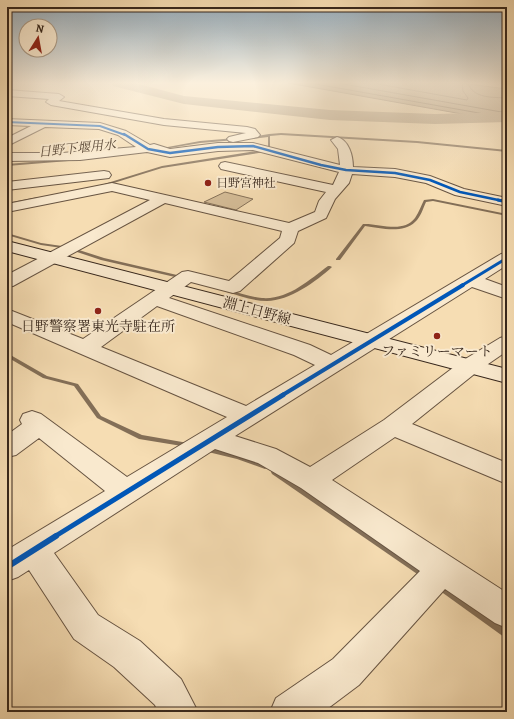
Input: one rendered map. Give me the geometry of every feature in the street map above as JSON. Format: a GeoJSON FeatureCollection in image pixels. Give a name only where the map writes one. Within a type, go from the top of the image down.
{"type":"FeatureCollection","features":[{"type":"Feature","properties":{"kind":"street"},"geometry":{"type":"LineString","coordinates":[[74,125],[97,117]]}},
{"type":"Feature","properties":{"kind":"street"},"geometry":{"type":"LineString","coordinates":[[7,157],[48,159],[149,149],[197,141],[254,135],[251,131],[247,130],[164,122],[135,117]]}},
{"type":"Feature","properties":{"kind":"street"},"geometry":{"type":"LineString","coordinates":[[7,122],[100,126],[122,133],[149,149],[168,152],[218,147],[253,146],[346,170],[396,173],[430,180],[460,192],[507,202]]}},
{"type":"Feature","properties":{"kind":"street"},"geometry":{"type":"LineString","coordinates":[[7,143],[42,124]]}},
{"type":"Feature","properties":{"kind":"street"},"geometry":{"type":"LineString","coordinates":[[7,186],[109,182],[162,199],[291,228],[321,214],[329,197],[342,184],[346,170],[346,151],[344,146],[337,140]]}},
{"type":"Feature","properties":{"kind":"street"},"geometry":{"type":"LineString","coordinates":[[109,182],[103,165],[160,156],[168,152]]}},
{"type":"Feature","properties":{"kind":"street"},"geometry":{"type":"LineString","coordinates":[[254,171],[287,156]]}},
{"type":"Feature","properties":{"kind":"street"},"geometry":{"type":"LineString","coordinates":[[225,166],[337,190]]}},
{"type":"Feature","properties":{"kind":"street"},"geometry":{"type":"LineString","coordinates":[[7,208],[109,182]]}},
{"type":"Feature","properties":{"kind":"street"},"geometry":{"type":"LineString","coordinates":[[7,282],[162,199]]}},
{"type":"Feature","properties":{"kind":"street"},"geometry":{"type":"LineString","coordinates":[[85,348],[188,276],[233,287],[288,240],[291,228]]}},
{"type":"Feature","properties":{"kind":"street","name":"淵上日野線"},"geometry":{"type":"LineString","coordinates":[[7,246],[50,258],[161,294],[371,341],[507,376]]}},
{"type":"Feature","properties":{"kind":"street"},"geometry":{"type":"LineString","coordinates":[[178,712],[168,692],[127,654],[86,627],[20,559],[202,444],[249,417],[468,280],[507,258]]}},
{"type":"Feature","properties":{"kind":"street"},"geometry":{"type":"LineString","coordinates":[[468,280],[507,293]]}},
{"type":"Feature","properties":{"kind":"street"},"geometry":{"type":"LineString","coordinates":[[161,294],[302,350],[333,365]]}},
{"type":"Feature","properties":{"kind":"street"},"geometry":{"type":"LineString","coordinates":[[7,315],[249,417]]}},
{"type":"Feature","properties":{"kind":"street"},"geometry":{"type":"LineString","coordinates":[[311,480],[393,426],[470,366],[507,342]]}},
{"type":"Feature","properties":{"kind":"street"},"geometry":{"type":"LineString","coordinates":[[7,448],[35,423],[127,492]]}},
{"type":"Feature","properties":{"kind":"street"},"geometry":{"type":"LineString","coordinates":[[393,426],[507,474]]}},
{"type":"Feature","properties":{"kind":"street"},"geometry":{"type":"LineString","coordinates":[[202,444],[267,456],[311,480],[435,577],[507,612]]}},
{"type":"Feature","properties":{"kind":"street"},"geometry":{"type":"LineString","coordinates":[[290,712],[346,672],[435,577]]}},
{"type":"Feature","properties":{"kind":"shaded area"},"geometry":{"type":"Polygon","coordinates":[[[225,192],[253,199],[236,210],[204,202],[225,192]]]}},
{"type":"Feature","properties":{"kind":"water"},"geometry":{"type":"Polygon","coordinates":[[[476,117],[507,117],[507,122],[476,117]]]}},
{"type":"Feature","properties":{"kind":"waterway"},"geometry":{"type":"LineString","coordinates":[[371,117],[435,119],[507,117]]}},
{"type":"Feature","properties":{"kind":"waterway","name":"日野下堰用水"},"geometry":{"type":"LineString","coordinates":[[269,136],[281,134],[417,142],[507,151]]}},
{"type":"Feature","properties":{"kind":"waterway"},"geometry":{"type":"LineString","coordinates":[[103,185],[162,167],[264,151],[269,148],[269,136]]}},
{"type":"Feature","properties":{"kind":"waterway","name":"日野下堰用水"},"geometry":{"type":"LineString","coordinates":[[252,138],[269,136]]}},
{"type":"Feature","properties":{"kind":"waterway","name":"日野下堰用水"},"geometry":{"type":"LineString","coordinates":[[158,149],[200,142],[235,139]]}},
{"type":"Feature","properties":{"kind":"waterway","name":"日野下堰用水"},"geometry":{"type":"LineString","coordinates":[[7,165],[80,159]]}},
{"type":"Feature","properties":{"kind":"waterway"},"geometry":{"type":"LineString","coordinates":[[7,204],[38,198]]}},
{"type":"Feature","properties":{"kind":"waterway"},"geometry":{"type":"LineString","coordinates":[[338,259],[364,225],[390,228],[404,226],[414,221],[425,201],[433,200],[507,215]]}},
{"type":"Feature","properties":{"kind":"waterway"},"geometry":{"type":"LineString","coordinates":[[7,234],[41,244],[62,247]]}},
{"type":"Feature","properties":{"kind":"waterway"},"geometry":{"type":"LineString","coordinates":[[78,251],[103,259],[175,276]]}},
{"type":"Feature","properties":{"kind":"waterway"},"geometry":{"type":"LineString","coordinates":[[229,291],[262,299],[281,298],[296,291],[330,267]]}},
{"type":"Feature","properties":{"kind":"waterway"},"geometry":{"type":"LineString","coordinates":[[7,355],[45,377],[76,385],[99,417],[141,437],[188,445]]}},
{"type":"Feature","properties":{"kind":"waterway"},"geometry":{"type":"LineString","coordinates":[[206,449],[265,466]]}},
{"type":"Feature","properties":{"kind":"waterway"},"geometry":{"type":"LineString","coordinates":[[274,472],[426,575]]}},
{"type":"Feature","properties":{"kind":"waterway"},"geometry":{"type":"LineString","coordinates":[[439,585],[507,634]]}},
{"type":"Feature","properties":{"kind":"cycle path"},"geometry":{"type":"LineString","coordinates":[[7,122],[100,126],[122,133],[148,149],[170,153],[218,147],[253,146],[321,165],[346,170],[395,173],[430,180],[460,192],[507,202]]}},
{"type":"Feature","properties":{"kind":"cycle path"},"geometry":{"type":"LineString","coordinates":[[7,567],[212,438],[507,258]]}},
{"type":"Feature","properties":{"kind":"place","name":"日野宮神社"},"geometry":{"type":"Point","coordinates":[208,183]}},
{"type":"Feature","properties":{"kind":"place","name":"日野警察署東光寺駐在所"},"geometry":{"type":"Point","coordinates":[98,311]}},
{"type":"Feature","properties":{"kind":"place","name":"ファミリーマート"},"geometry":{"type":"Point","coordinates":[437,336]}}]}
